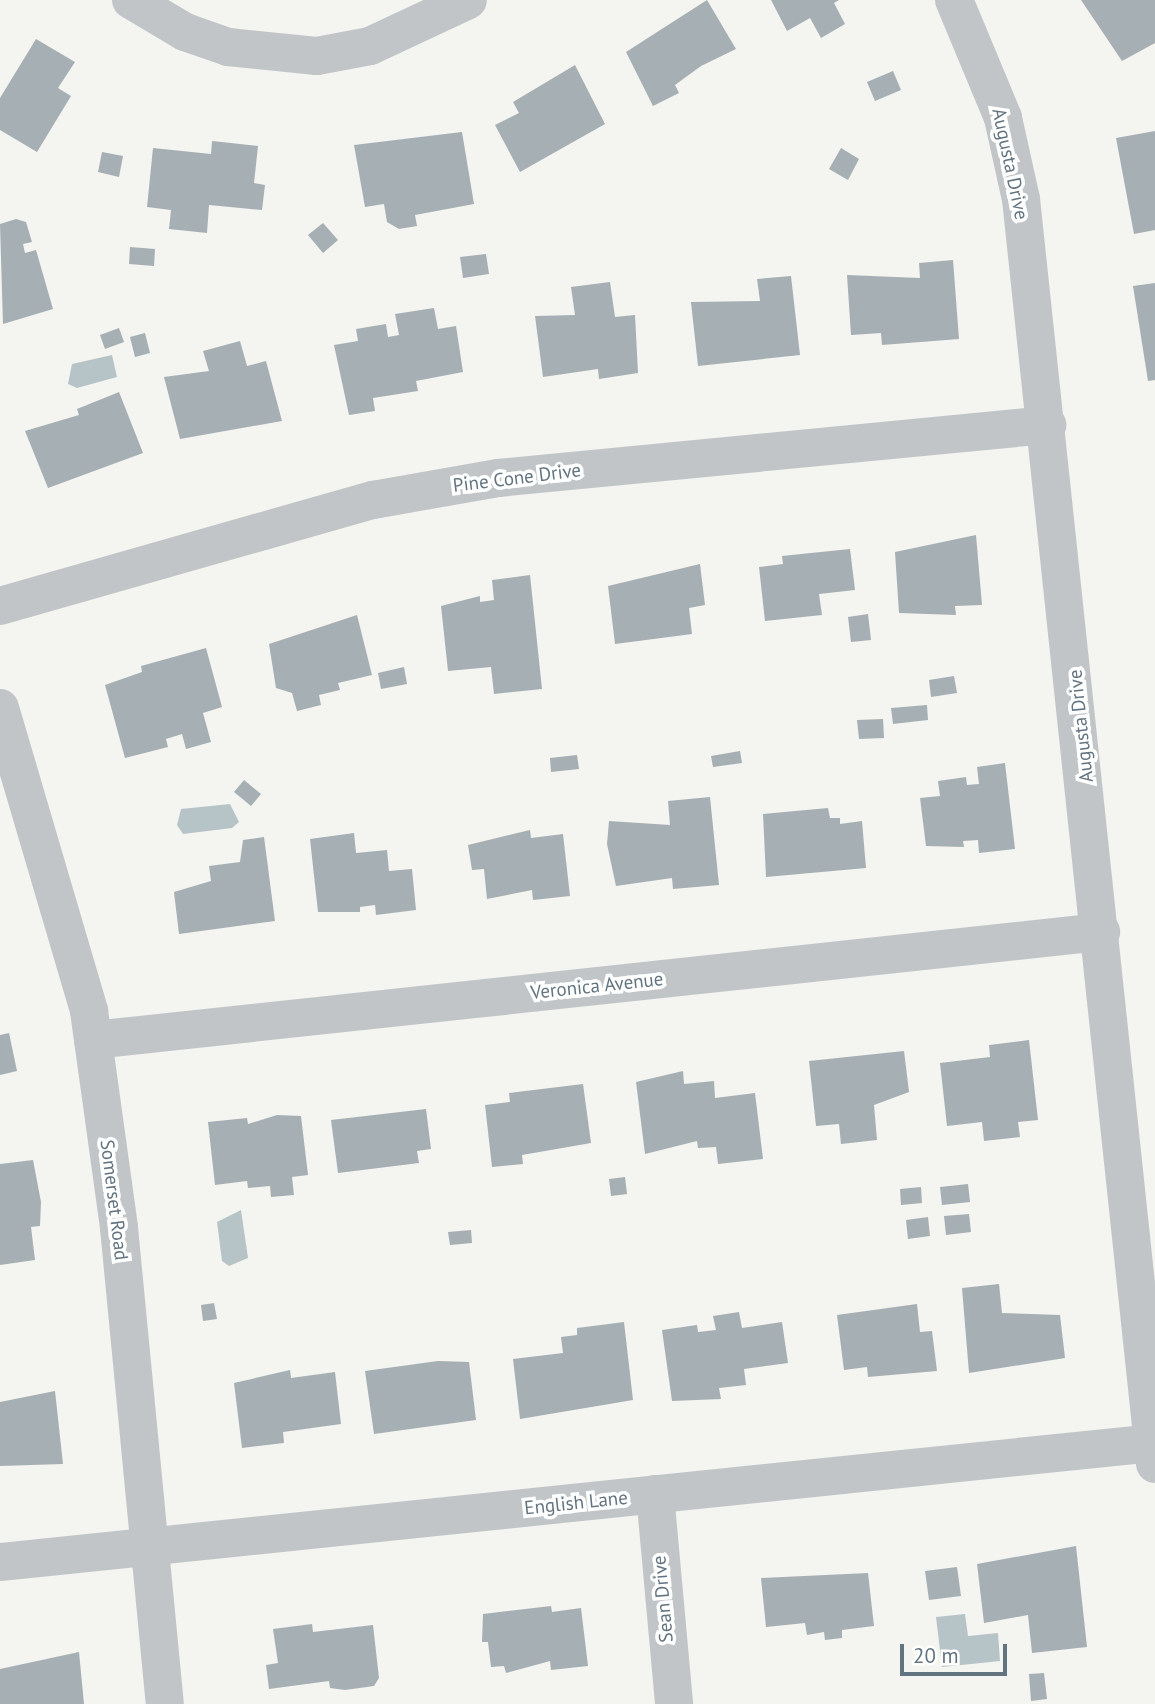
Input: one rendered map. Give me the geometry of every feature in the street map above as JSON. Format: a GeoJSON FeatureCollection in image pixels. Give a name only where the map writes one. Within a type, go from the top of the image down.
{"type":"FeatureCollection","features":[{"type":"Feature","properties":{"kind":"street"},"geometry":{"type":"LineString","coordinates":[[131,0],[185,32],[228,47],[317,56],[370,46],[468,0]]}},
{"type":"Feature","properties":{"kind":"street","name":"Augusta Drive"},"geometry":{"type":"LineString","coordinates":[[954,0],[975,41],[1006,132],[1021,199],[1101,932],[1154,1454]]}},
{"type":"Feature","properties":{"kind":"street","name":"Pine Cone Drive"},"geometry":{"type":"LineString","coordinates":[[0,606],[373,500],[498,478],[1047,425]]}},
{"type":"Feature","properties":{"kind":"street","name":"Somerset Road"},"geometry":{"type":"LineString","coordinates":[[0,708],[93,1040],[165,1704]]}},
{"type":"Feature","properties":{"kind":"street","name":"Veronica Avenue"},"geometry":{"type":"LineString","coordinates":[[93,1040],[1101,932]]}},
{"type":"Feature","properties":{"kind":"street","name":"English Lane"},"geometry":{"type":"LineString","coordinates":[[0,1562],[655,1494],[1154,1454]]}},
{"type":"Feature","properties":{"kind":"street","name":"Sean Drive"},"geometry":{"type":"LineString","coordinates":[[655,1494],[674,1704]]}},
{"type":"Feature","properties":{"kind":"shaded area"},"geometry":{"type":"Polygon","coordinates":[[[112,355],[117,377],[77,388],[68,384],[72,364],[112,355]]]}},
{"type":"Feature","properties":{"kind":"shaded area"},"geometry":{"type":"Polygon","coordinates":[[[230,804],[239,822],[232,828],[183,834],[177,825],[181,809],[230,804]]]}},
{"type":"Feature","properties":{"kind":"shaded area"},"geometry":{"type":"Polygon","coordinates":[[[241,1210],[248,1258],[229,1266],[222,1261],[217,1222],[241,1210]]]}},
{"type":"Feature","properties":{"kind":"shaded area"},"geometry":{"type":"Polygon","coordinates":[[[965,1614],[968,1636],[998,1633],[1000,1661],[942,1667],[936,1617],[965,1614]]]}},
{"type":"Feature","properties":{"kind":"building"},"geometry":{"type":"Polygon","coordinates":[[[707,0],[736,49],[701,66],[675,85],[679,93],[653,106],[626,52],[707,0]]]}},
{"type":"Feature","properties":{"kind":"building"},"geometry":{"type":"Polygon","coordinates":[[[771,0],[839,0],[834,3],[845,24],[821,38],[810,18],[787,31],[771,0]]]}},
{"type":"Feature","properties":{"kind":"building"},"geometry":{"type":"Polygon","coordinates":[[[1081,0],[1155,0],[1155,43],[1122,61],[1081,0]]]}},
{"type":"Feature","properties":{"kind":"building"},"geometry":{"type":"Polygon","coordinates":[[[36,39],[75,62],[58,88],[71,96],[37,152],[0,130],[0,98],[36,39]]]}},
{"type":"Feature","properties":{"kind":"building"},"geometry":{"type":"Polygon","coordinates":[[[575,65],[605,124],[520,172],[495,125],[519,113],[513,102],[575,65]]]}},
{"type":"Feature","properties":{"kind":"building"},"geometry":{"type":"Polygon","coordinates":[[[893,71],[901,90],[875,101],[867,82],[893,71]]]}},
{"type":"Feature","properties":{"kind":"building"},"geometry":{"type":"Polygon","coordinates":[[[1155,131],[1155,230],[1134,234],[1116,138],[1155,131]]]}},
{"type":"Feature","properties":{"kind":"building"},"geometry":{"type":"Polygon","coordinates":[[[462,132],[474,204],[415,215],[417,226],[399,229],[387,222],[384,204],[365,207],[354,145],[462,132]]]}},
{"type":"Feature","properties":{"kind":"building"},"geometry":{"type":"Polygon","coordinates":[[[212,141],[258,146],[254,183],[265,185],[262,210],[209,205],[207,233],[169,229],[171,210],[147,207],[153,148],[211,154],[212,141]]]}},
{"type":"Feature","properties":{"kind":"building"},"geometry":{"type":"Polygon","coordinates":[[[841,148],[859,159],[848,180],[829,169],[841,148]]]}},
{"type":"Feature","properties":{"kind":"building"},"geometry":{"type":"Polygon","coordinates":[[[102,152],[123,156],[119,177],[98,172],[102,152]]]}},
{"type":"Feature","properties":{"kind":"building"},"geometry":{"type":"Polygon","coordinates":[[[16,219],[26,222],[32,242],[23,244],[25,253],[36,250],[53,309],[3,324],[0,224],[16,219]]]}},
{"type":"Feature","properties":{"kind":"building"},"geometry":{"type":"Polygon","coordinates":[[[323,223],[338,240],[323,253],[308,235],[323,223]]]}},
{"type":"Feature","properties":{"kind":"building"},"geometry":{"type":"Polygon","coordinates":[[[130,247],[155,249],[154,266],[129,264],[130,247]]]}},
{"type":"Feature","properties":{"kind":"building"},"geometry":{"type":"Polygon","coordinates":[[[486,254],[489,274],[463,278],[460,257],[486,254]]]}},
{"type":"Feature","properties":{"kind":"building"},"geometry":{"type":"Polygon","coordinates":[[[953,260],[959,339],[882,345],[881,333],[851,335],[847,275],[920,278],[919,263],[953,260]]]}},
{"type":"Feature","properties":{"kind":"building"},"geometry":{"type":"Polygon","coordinates":[[[791,276],[800,355],[698,366],[691,302],[760,301],[757,279],[791,276]]]}},
{"type":"Feature","properties":{"kind":"building"},"geometry":{"type":"Polygon","coordinates":[[[610,282],[615,317],[635,315],[638,373],[599,379],[598,369],[543,377],[535,316],[575,315],[571,287],[610,282]]]}},
{"type":"Feature","properties":{"kind":"building"},"geometry":{"type":"Polygon","coordinates":[[[1155,283],[1155,380],[1148,381],[1133,286],[1155,283]]]}},
{"type":"Feature","properties":{"kind":"building"},"geometry":{"type":"Polygon","coordinates":[[[434,308],[438,329],[456,326],[463,372],[416,381],[418,391],[373,398],[375,411],[349,415],[334,345],[358,341],[356,329],[386,324],[388,337],[399,335],[395,314],[434,308]]]}},
{"type":"Feature","properties":{"kind":"building"},"geometry":{"type":"Polygon","coordinates":[[[119,328],[124,342],[105,349],[100,335],[119,328]]]}},
{"type":"Feature","properties":{"kind":"building"},"geometry":{"type":"Polygon","coordinates":[[[145,333],[150,353],[135,357],[130,337],[145,333]]]}},
{"type":"Feature","properties":{"kind":"building"},"geometry":{"type":"Polygon","coordinates":[[[240,341],[247,366],[266,361],[282,421],[180,439],[164,377],[209,371],[203,351],[240,341]]]}},
{"type":"Feature","properties":{"kind":"building"},"geometry":{"type":"Polygon","coordinates":[[[119,392],[143,453],[48,488],[25,431],[79,415],[77,409],[119,392]]]}},
{"type":"Feature","properties":{"kind":"building"},"geometry":{"type":"Polygon","coordinates":[[[976,535],[982,605],[955,606],[956,615],[899,613],[895,552],[976,535]]]}},
{"type":"Feature","properties":{"kind":"building"},"geometry":{"type":"Polygon","coordinates":[[[850,549],[855,590],[819,594],[822,615],[765,621],[759,567],[783,564],[782,556],[850,549]]]}},
{"type":"Feature","properties":{"kind":"building"},"geometry":{"type":"Polygon","coordinates":[[[700,564],[705,605],[689,608],[692,634],[615,644],[608,586],[700,564]]]}},
{"type":"Feature","properties":{"kind":"building"},"geometry":{"type":"Polygon","coordinates":[[[530,575],[542,689],[494,694],[491,667],[448,671],[441,606],[480,596],[480,602],[494,600],[492,580],[530,575]]]}},
{"type":"Feature","properties":{"kind":"building"},"geometry":{"type":"Polygon","coordinates":[[[868,614],[871,640],[851,642],[848,617],[868,614]]]}},
{"type":"Feature","properties":{"kind":"building"},"geometry":{"type":"Polygon","coordinates":[[[357,615],[372,675],[338,683],[340,690],[319,695],[321,705],[297,711],[292,693],[276,688],[269,644],[357,615]]]}},
{"type":"Feature","properties":{"kind":"building"},"geometry":{"type":"Polygon","coordinates":[[[206,648],[222,707],[203,713],[211,742],[186,749],[182,734],[166,739],[168,747],[125,758],[105,685],[142,672],[141,666],[206,648]]]}},
{"type":"Feature","properties":{"kind":"building"},"geometry":{"type":"Polygon","coordinates":[[[404,667],[407,684],[381,689],[378,673],[404,667]]]}},
{"type":"Feature","properties":{"kind":"building"},"geometry":{"type":"Polygon","coordinates":[[[954,676],[957,693],[931,697],[929,680],[954,676]]]}},
{"type":"Feature","properties":{"kind":"building"},"geometry":{"type":"Polygon","coordinates":[[[927,705],[928,720],[893,724],[891,708],[927,705]]]}},
{"type":"Feature","properties":{"kind":"building"},"geometry":{"type":"Polygon","coordinates":[[[883,719],[884,738],[859,739],[857,720],[883,719]]]}},
{"type":"Feature","properties":{"kind":"building"},"geometry":{"type":"Polygon","coordinates":[[[740,751],[742,763],[713,767],[711,756],[740,751]]]}},
{"type":"Feature","properties":{"kind":"building"},"geometry":{"type":"Polygon","coordinates":[[[577,755],[579,769],[551,772],[550,758],[577,755]]]}},
{"type":"Feature","properties":{"kind":"building"},"geometry":{"type":"Polygon","coordinates":[[[1005,763],[1015,849],[979,853],[978,840],[963,841],[964,847],[926,846],[920,798],[940,796],[938,781],[966,777],[967,785],[979,784],[977,767],[1005,763]]]}},
{"type":"Feature","properties":{"kind":"building"},"geometry":{"type":"Polygon","coordinates":[[[244,780],[261,794],[251,806],[234,792],[244,780]]]}},
{"type":"Feature","properties":{"kind":"building"},"geometry":{"type":"Polygon","coordinates":[[[710,797],[719,885],[673,889],[672,878],[616,886],[607,844],[609,821],[670,825],[668,801],[710,797]]]}},
{"type":"Feature","properties":{"kind":"building"},"geometry":{"type":"Polygon","coordinates":[[[828,808],[830,818],[840,818],[840,824],[862,821],[866,868],[766,877],[763,814],[828,808]]]}},
{"type":"Feature","properties":{"kind":"building"},"geometry":{"type":"Polygon","coordinates":[[[530,830],[531,838],[563,834],[570,896],[533,900],[532,890],[487,899],[484,869],[472,870],[468,845],[530,830]]]}},
{"type":"Feature","properties":{"kind":"building"},"geometry":{"type":"Polygon","coordinates":[[[354,833],[356,853],[387,850],[389,871],[412,869],[416,910],[376,915],[375,905],[360,907],[360,912],[318,912],[310,839],[354,833]]]}},
{"type":"Feature","properties":{"kind":"building"},"geometry":{"type":"Polygon","coordinates":[[[264,837],[275,921],[179,934],[174,892],[211,881],[209,866],[240,862],[243,840],[264,837]]]}},
{"type":"Feature","properties":{"kind":"building"},"geometry":{"type":"Polygon","coordinates":[[[9,1033],[17,1071],[0,1075],[0,1035],[9,1033]]]}},
{"type":"Feature","properties":{"kind":"building"},"geometry":{"type":"Polygon","coordinates":[[[1029,1040],[1038,1120],[1018,1122],[1020,1137],[984,1141],[982,1122],[947,1126],[940,1063],[990,1057],[989,1045],[1029,1040]]]}},
{"type":"Feature","properties":{"kind":"building"},"geometry":{"type":"Polygon","coordinates":[[[904,1051],[909,1092],[874,1105],[877,1140],[841,1144],[839,1124],[816,1126],[809,1061],[904,1051]]]}},
{"type":"Feature","properties":{"kind":"building"},"geometry":{"type":"Polygon","coordinates":[[[683,1071],[684,1084],[714,1081],[715,1098],[755,1093],[763,1159],[718,1164],[716,1147],[698,1148],[697,1141],[645,1154],[636,1082],[683,1071]]]}},
{"type":"Feature","properties":{"kind":"building"},"geometry":{"type":"Polygon","coordinates":[[[583,1084],[591,1143],[522,1155],[523,1164],[492,1167],[485,1105],[510,1102],[509,1093],[583,1084]]]}},
{"type":"Feature","properties":{"kind":"building"},"geometry":{"type":"Polygon","coordinates":[[[426,1109],[431,1149],[417,1151],[419,1163],[338,1173],[331,1120],[426,1109]]]}},
{"type":"Feature","properties":{"kind":"building"},"geometry":{"type":"Polygon","coordinates":[[[277,1115],[301,1116],[308,1175],[292,1177],[294,1195],[271,1197],[270,1186],[248,1188],[247,1181],[215,1185],[208,1122],[247,1118],[248,1124],[277,1115]]]}},
{"type":"Feature","properties":{"kind":"building"},"geometry":{"type":"Polygon","coordinates":[[[33,1160],[41,1202],[40,1226],[31,1227],[35,1260],[0,1265],[0,1164],[33,1160]]]}},
{"type":"Feature","properties":{"kind":"building"},"geometry":{"type":"Polygon","coordinates":[[[625,1177],[627,1194],[611,1196],[609,1179],[625,1177]]]}},
{"type":"Feature","properties":{"kind":"building"},"geometry":{"type":"Polygon","coordinates":[[[968,1184],[970,1202],[942,1205],[940,1187],[968,1184]]]}},
{"type":"Feature","properties":{"kind":"building"},"geometry":{"type":"Polygon","coordinates":[[[921,1187],[922,1203],[901,1205],[900,1189],[921,1187]]]}},
{"type":"Feature","properties":{"kind":"building"},"geometry":{"type":"Polygon","coordinates":[[[969,1214],[971,1232],[946,1235],[944,1216],[969,1214]]]}},
{"type":"Feature","properties":{"kind":"building"},"geometry":{"type":"Polygon","coordinates":[[[928,1217],[930,1236],[908,1239],[906,1220],[928,1217]]]}},
{"type":"Feature","properties":{"kind":"building"},"geometry":{"type":"Polygon","coordinates":[[[471,1230],[472,1243],[450,1245],[448,1232],[471,1230]]]}},
{"type":"Feature","properties":{"kind":"building"},"geometry":{"type":"Polygon","coordinates":[[[999,1284],[1002,1313],[1060,1315],[1065,1358],[969,1373],[962,1288],[999,1284]]]}},
{"type":"Feature","properties":{"kind":"building"},"geometry":{"type":"Polygon","coordinates":[[[214,1303],[217,1319],[203,1321],[201,1305],[214,1303]]]}},
{"type":"Feature","properties":{"kind":"building"},"geometry":{"type":"Polygon","coordinates":[[[917,1304],[920,1332],[932,1331],[937,1371],[868,1377],[867,1367],[844,1370],[837,1315],[917,1304]]]}},
{"type":"Feature","properties":{"kind":"building"},"geometry":{"type":"Polygon","coordinates":[[[739,1312],[742,1328],[782,1322],[788,1363],[744,1369],[746,1385],[719,1388],[721,1399],[672,1401],[662,1330],[697,1325],[698,1332],[716,1330],[713,1316],[739,1312]]]}},
{"type":"Feature","properties":{"kind":"building"},"geometry":{"type":"Polygon","coordinates":[[[624,1322],[633,1400],[520,1419],[513,1359],[563,1353],[561,1337],[577,1335],[577,1328],[624,1322]]]}},
{"type":"Feature","properties":{"kind":"building"},"geometry":{"type":"Polygon","coordinates":[[[438,1361],[469,1362],[476,1420],[374,1434],[365,1371],[438,1361]]]}},
{"type":"Feature","properties":{"kind":"building"},"geometry":{"type":"Polygon","coordinates":[[[290,1370],[291,1378],[335,1372],[341,1424],[283,1432],[284,1443],[242,1448],[234,1383],[290,1370]]]}},
{"type":"Feature","properties":{"kind":"building"},"geometry":{"type":"Polygon","coordinates":[[[55,1391],[63,1464],[0,1466],[0,1402],[55,1391]]]}},
{"type":"Feature","properties":{"kind":"building"},"geometry":{"type":"Polygon","coordinates":[[[1076,1546],[1087,1647],[1032,1653],[1028,1615],[984,1623],[977,1564],[1076,1546]]]}},
{"type":"Feature","properties":{"kind":"building"},"geometry":{"type":"Polygon","coordinates":[[[957,1567],[961,1596],[929,1600],[925,1571],[957,1567]]]}},
{"type":"Feature","properties":{"kind":"building"},"geometry":{"type":"Polygon","coordinates":[[[868,1573],[874,1626],[842,1630],[842,1638],[825,1640],[824,1632],[807,1635],[805,1623],[766,1627],[761,1578],[868,1573]]]}},
{"type":"Feature","properties":{"kind":"building"},"geometry":{"type":"Polygon","coordinates":[[[551,1606],[552,1612],[581,1608],[588,1666],[551,1670],[550,1661],[506,1673],[504,1666],[491,1667],[488,1642],[482,1642],[483,1614],[551,1606]]]}},
{"type":"Feature","properties":{"kind":"building"},"geometry":{"type":"Polygon","coordinates":[[[312,1624],[313,1632],[373,1625],[379,1678],[374,1686],[345,1690],[330,1688],[329,1681],[269,1689],[266,1665],[278,1663],[273,1629],[312,1624]]]}},
{"type":"Feature","properties":{"kind":"building"},"geometry":{"type":"Polygon","coordinates":[[[79,1652],[84,1704],[0,1704],[0,1669],[79,1652]]]}},
{"type":"Feature","properties":{"kind":"building"},"geometry":{"type":"Polygon","coordinates":[[[1044,1673],[1047,1699],[1031,1701],[1029,1674],[1044,1673]]]}}]}
